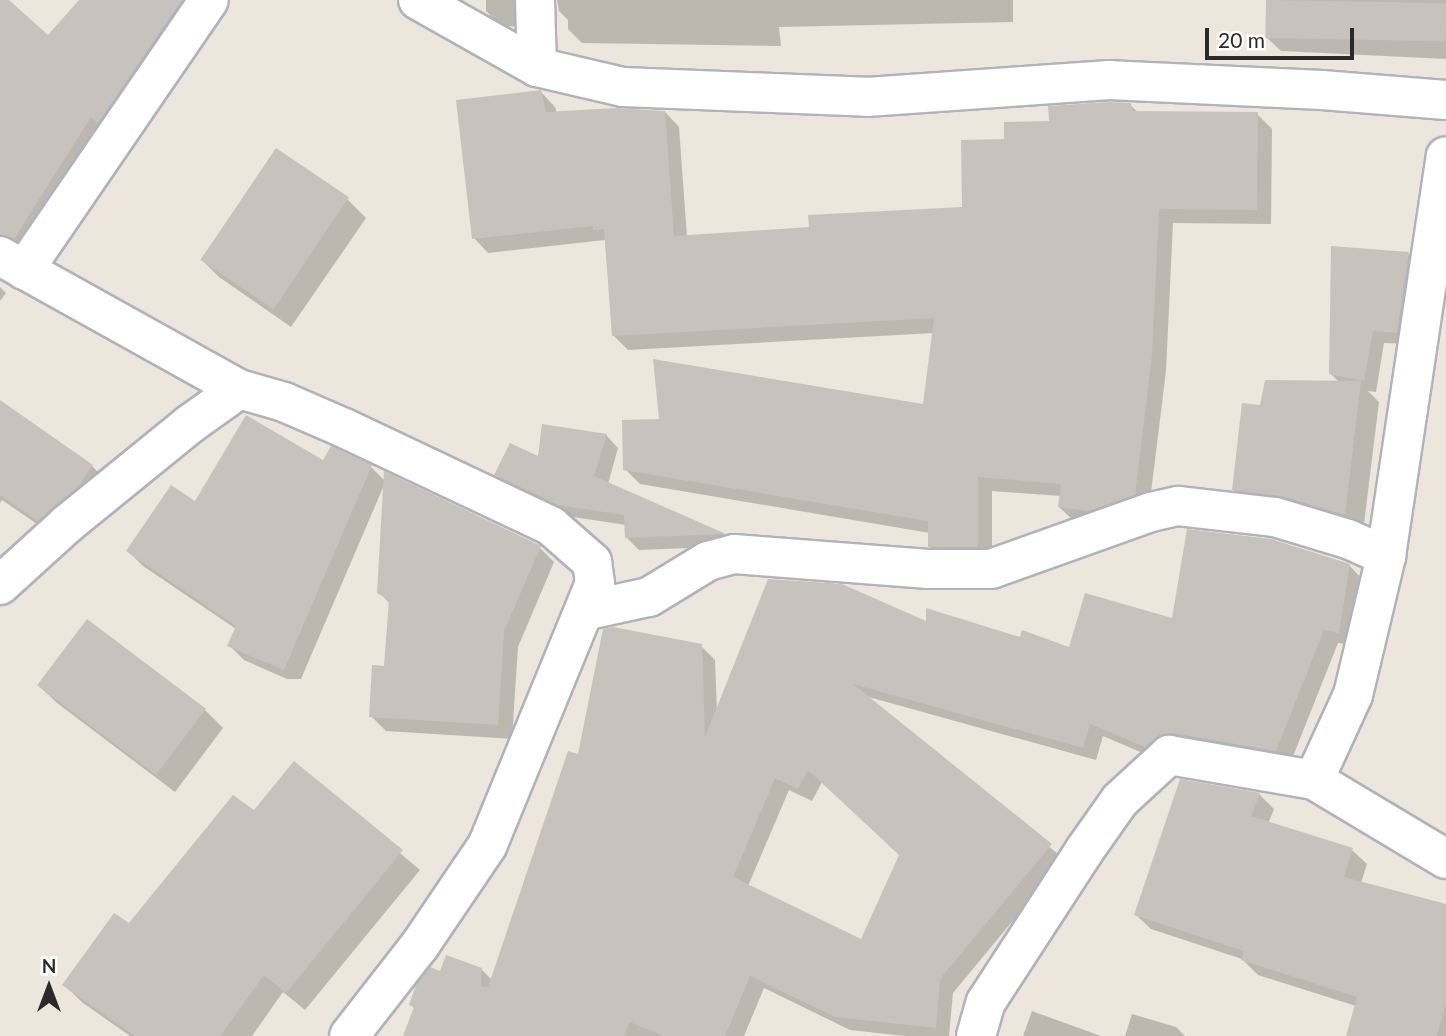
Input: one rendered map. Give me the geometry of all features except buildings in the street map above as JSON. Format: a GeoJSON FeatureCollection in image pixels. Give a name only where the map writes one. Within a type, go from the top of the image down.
{"type":"FeatureCollection","features":[{"type":"Feature","properties":{"kind":"street"},"geometry":{"type":"LineString","coordinates":[[209,0],[12,263],[239,389],[284,402],[344,428],[551,526],[592,562],[595,583],[488,846],[420,945],[349,1036]]}},
{"type":"Feature","properties":{"kind":"street"},"geometry":{"type":"LineString","coordinates":[[418,0],[537,67],[623,87],[867,97],[1109,80],[1322,90],[1446,100]]}},
{"type":"Feature","properties":{"kind":"street"},"geometry":{"type":"LineString","coordinates":[[535,0],[537,67]]}},
{"type":"Feature","properties":{"kind":"street"},"geometry":{"type":"LineString","coordinates":[[1314,780],[1353,695],[1386,556],[1446,156]]}},
{"type":"Feature","properties":{"kind":"street"},"geometry":{"type":"LineString","coordinates":[[0,585],[67,524],[169,440],[239,389]]}},
{"type":"Feature","properties":{"kind":"street"},"geometry":{"type":"LineString","coordinates":[[584,611],[649,597],[708,561],[734,554],[928,569],[991,569],[1151,512],[1178,506],[1275,517],[1348,539],[1386,556]]}},
{"type":"Feature","properties":{"kind":"street"},"geometry":{"type":"LineString","coordinates":[[976,1036],[986,1002],[1084,851],[1120,800],[1169,755],[1314,780],[1446,859]]}}]}
